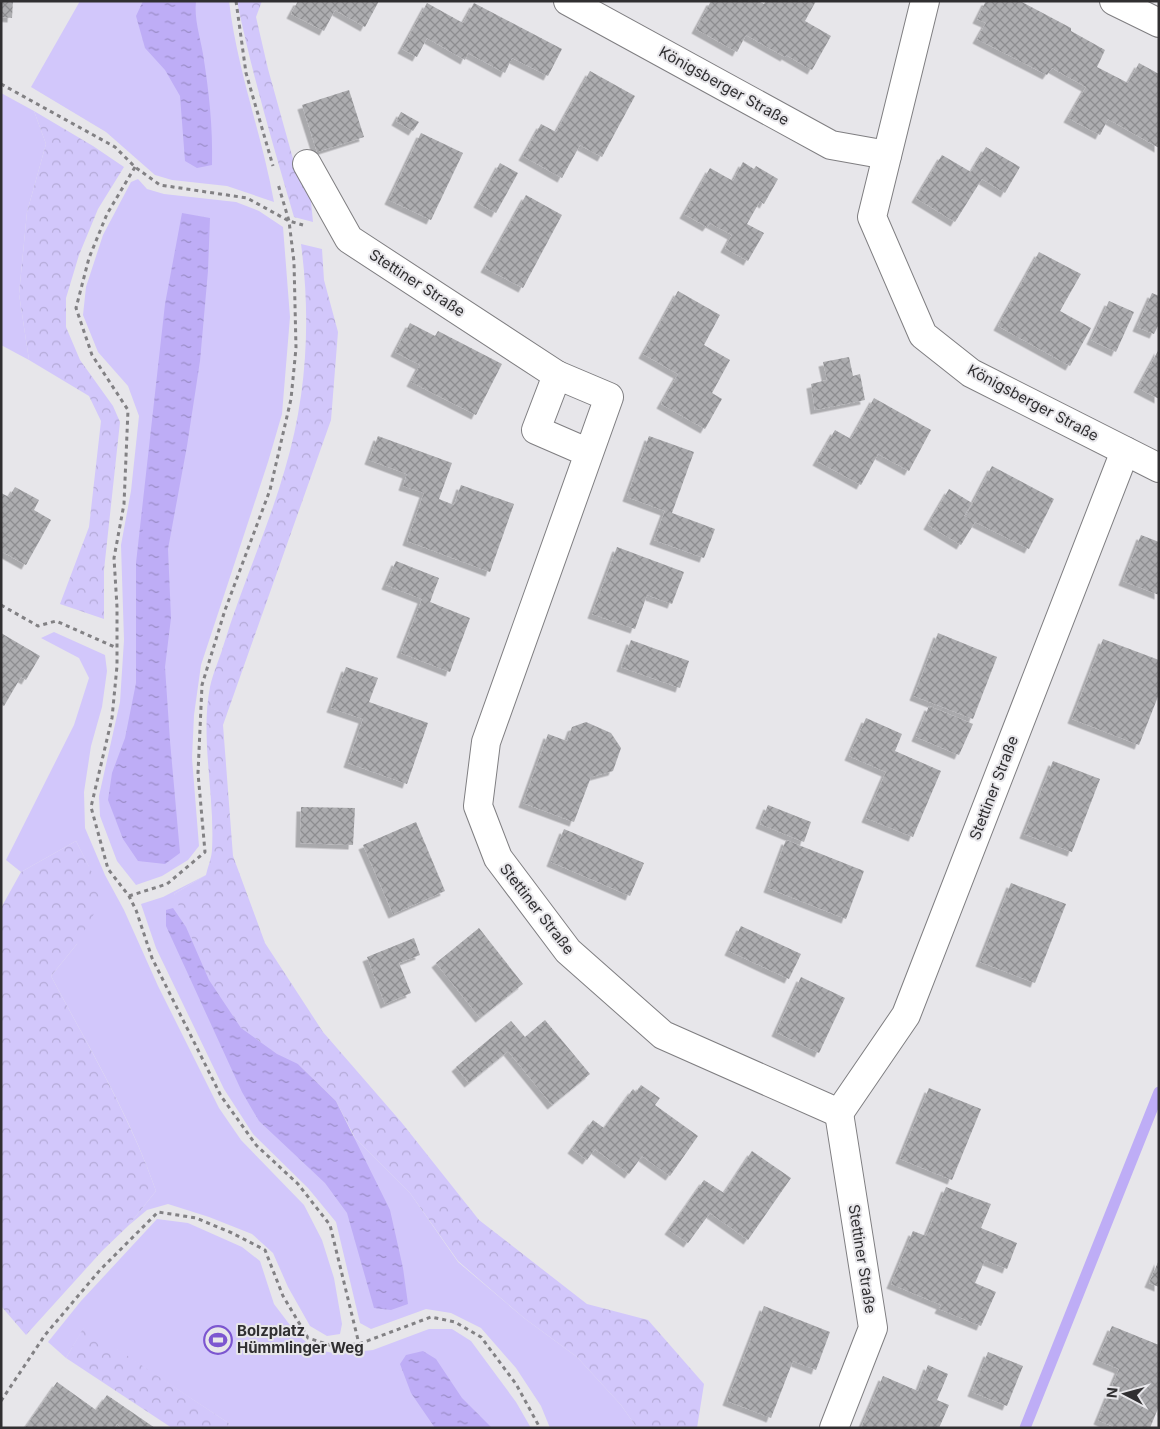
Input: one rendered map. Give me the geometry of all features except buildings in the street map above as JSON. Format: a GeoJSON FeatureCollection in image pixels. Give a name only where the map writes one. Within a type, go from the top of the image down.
{"type":"FeatureCollection","features":[{"type":"Feature","properties":{"kind":"street","name":"Königsberger Straße"},"geometry":{"type":"LineString","coordinates":[[568,1],[831,145],[887,155]]}},
{"type":"Feature","properties":{"kind":"street","name":"Königsberger Straße"},"geometry":{"type":"LineString","coordinates":[[925,1],[872,217],[923,335],[971,373],[1159,468]]}},
{"type":"Feature","properties":{"kind":"street"},"geometry":{"type":"LineString","coordinates":[[1114,1],[1159,22]]}},
{"type":"Feature","properties":{"kind":"street","name":"Stettiner Straße"},"geometry":{"type":"LineString","coordinates":[[307,164],[349,239],[557,375],[610,397],[486,742],[478,806],[498,858],[568,951],[663,1035],[839,1113]]}},
{"type":"Feature","properties":{"kind":"street"},"geometry":{"type":"LineString","coordinates":[[557,375],[536,430],[589,453]]}},
{"type":"Feature","properties":{"kind":"street","name":"Stettiner Straße"},"geometry":{"type":"LineString","coordinates":[[834,1428],[873,1328],[839,1113],[906,1015],[1125,451]]}},
{"type":"Feature","properties":{"kind":"path"},"geometry":{"type":"LineString","coordinates":[[236,1],[246,73],[273,168]]}},
{"type":"Feature","properties":{"kind":"path"},"geometry":{"type":"LineString","coordinates":[[1,84],[115,147],[135,167],[160,184],[247,198],[289,221],[349,239]]}},
{"type":"Feature","properties":{"kind":"path"},"geometry":{"type":"LineString","coordinates":[[135,167],[107,214],[89,258],[76,308],[92,355],[128,410],[124,504],[114,558],[117,648],[112,718],[91,808],[108,869],[129,896],[136,910],[152,958],[221,1096],[256,1144],[298,1184],[330,1226],[359,1344]]}},
{"type":"Feature","properties":{"kind":"path"},"geometry":{"type":"LineString","coordinates":[[129,896],[167,884],[205,852],[198,773],[202,685],[225,610],[270,490],[291,399],[296,348],[294,262],[289,221],[276,177]]}},
{"type":"Feature","properties":{"kind":"path"},"geometry":{"type":"LineString","coordinates":[[1,605],[38,626],[56,621],[117,648]]}},
{"type":"Feature","properties":{"kind":"path"},"geometry":{"type":"LineString","coordinates":[[1,1401],[45,1335],[100,1270],[158,1212],[196,1218],[232,1232],[265,1250],[283,1296],[308,1338],[333,1346],[359,1344],[431,1318],[455,1322],[481,1338],[516,1384],[540,1428]]}},
{"type":"Feature","properties":{"kind":"green space"},"geometry":{"type":"Polygon","coordinates":[[[80,1],[229,1],[238,52],[274,202],[227,186],[172,180],[155,175],[106,132],[31,87],[80,1]]]}},
{"type":"Feature","properties":{"kind":"green space"},"geometry":{"type":"Polygon","coordinates":[[[237,1],[262,1],[256,17],[268,69],[295,166],[311,201],[313,222],[294,217],[256,82],[237,1]]]}},
{"type":"Feature","properties":{"kind":"green space"},"geometry":{"type":"Polygon","coordinates":[[[1,93],[34,111],[46,144],[27,212],[19,294],[29,360],[1,345],[1,93]]]}},
{"type":"Feature","properties":{"kind":"green space"},"geometry":{"type":"Polygon","coordinates":[[[34,111],[124,167],[98,209],[79,255],[66,298],[66,327],[80,360],[113,406],[120,422],[104,570],[104,619],[60,604],[89,527],[101,421],[89,396],[29,360],[19,294],[27,212],[46,144],[34,111]]]}},
{"type":"Feature","properties":{"kind":"green space"},"geometry":{"type":"Polygon","coordinates":[[[138,179],[147,189],[164,194],[236,202],[259,211],[283,227],[290,317],[282,414],[201,665],[194,715],[192,758],[199,846],[188,860],[162,876],[136,885],[117,861],[100,816],[99,796],[120,702],[124,640],[121,545],[131,491],[139,416],[128,386],[98,352],[83,315],[86,287],[103,235],[131,182],[138,179]]]}},
{"type":"Feature","properties":{"kind":"green space"},"geometry":{"type":"Polygon","coordinates":[[[301,244],[322,249],[324,280],[338,332],[331,420],[223,725],[233,856],[265,943],[323,1032],[402,1123],[479,1220],[587,1304],[648,1320],[704,1384],[697,1428],[637,1428],[621,1405],[577,1357],[524,1318],[458,1261],[410,1193],[355,1138],[336,1101],[298,1064],[277,1054],[241,1028],[209,980],[174,894],[206,875],[211,858],[212,808],[207,747],[207,706],[210,687],[278,491],[298,414],[305,357],[306,329],[306,301],[301,244]]]}},
{"type":"Feature","properties":{"kind":"green space"},"geometry":{"type":"Polygon","coordinates":[[[54,632],[105,655],[107,671],[102,707],[91,746],[84,792],[85,828],[105,875],[124,910],[158,986],[219,1108],[241,1140],[304,1205],[322,1240],[334,1278],[342,1324],[340,1334],[327,1336],[310,1326],[288,1287],[273,1253],[252,1234],[209,1217],[168,1204],[147,1210],[128,1226],[156,1191],[146,1163],[121,1108],[51,976],[77,944],[89,867],[76,841],[21,872],[6,860],[74,725],[89,678],[79,658],[41,638],[54,632]]]}},
{"type":"Feature","properties":{"kind":"green space"},"geometry":{"type":"Polygon","coordinates":[[[76,841],[104,896],[77,944],[51,976],[121,1108],[146,1163],[156,1191],[128,1226],[102,1251],[26,1335],[1,1306],[1,908],[21,872],[76,841]]]}},
{"type":"Feature","properties":{"kind":"green space"},"geometry":{"type":"Polygon","coordinates":[[[206,875],[174,894],[298,1064],[355,1138],[410,1193],[458,1262],[524,1318],[577,1357],[621,1405],[637,1428],[550,1428],[541,1406],[516,1368],[481,1328],[451,1313],[426,1309],[371,1329],[360,1323],[336,1222],[308,1188],[253,1134],[224,1089],[156,948],[141,904],[163,897],[206,875]]]}},
{"type":"Feature","properties":{"kind":"green space"},"geometry":{"type":"Polygon","coordinates":[[[157,1219],[188,1223],[242,1247],[260,1261],[274,1304],[296,1333],[314,1349],[338,1354],[373,1350],[429,1329],[452,1329],[471,1341],[516,1402],[531,1428],[227,1428],[230,1424],[84,1328],[66,1358],[48,1342],[81,1301],[157,1219]]]}},
{"type":"Feature","properties":{"kind":"green space"},"geometry":{"type":"Polygon","coordinates":[[[84,1327],[230,1424],[227,1428],[172,1428],[66,1358],[84,1327]]]}},
{"type":"Feature","properties":{"kind":"water"},"geometry":{"type":"Polygon","coordinates":[[[143,1],[196,1],[197,21],[210,110],[212,165],[197,168],[185,161],[180,96],[165,70],[145,48],[136,16],[143,1]]]}},
{"type":"Feature","properties":{"kind":"water"},"geometry":{"type":"Polygon","coordinates":[[[182,213],[210,218],[208,271],[200,361],[168,549],[171,618],[165,667],[180,853],[165,864],[138,861],[123,839],[108,800],[112,773],[125,738],[136,683],[136,563],[165,304],[182,213]]]}},
{"type":"Feature","properties":{"kind":"water"},"geometry":{"type":"Polygon","coordinates":[[[173,908],[186,927],[209,980],[241,1028],[277,1054],[298,1064],[336,1101],[390,1210],[403,1268],[408,1304],[391,1310],[374,1308],[347,1213],[325,1183],[259,1121],[242,1092],[166,926],[166,910],[173,908]]]}},
{"type":"Feature","properties":{"kind":"water"},"geometry":{"type":"Polygon","coordinates":[[[423,1351],[436,1359],[462,1398],[492,1428],[435,1428],[411,1393],[400,1364],[406,1355],[423,1351]]]}},
{"type":"Feature","properties":{"kind":"waterway"},"geometry":{"type":"LineString","coordinates":[[1025,1428],[1159,1092]]}},
{"type":"Feature","properties":{"kind":"place","name":"Bolzplatz Hümmlinger Weg"},"geometry":{"type":"Point","coordinates":[218,1340]}}]}
